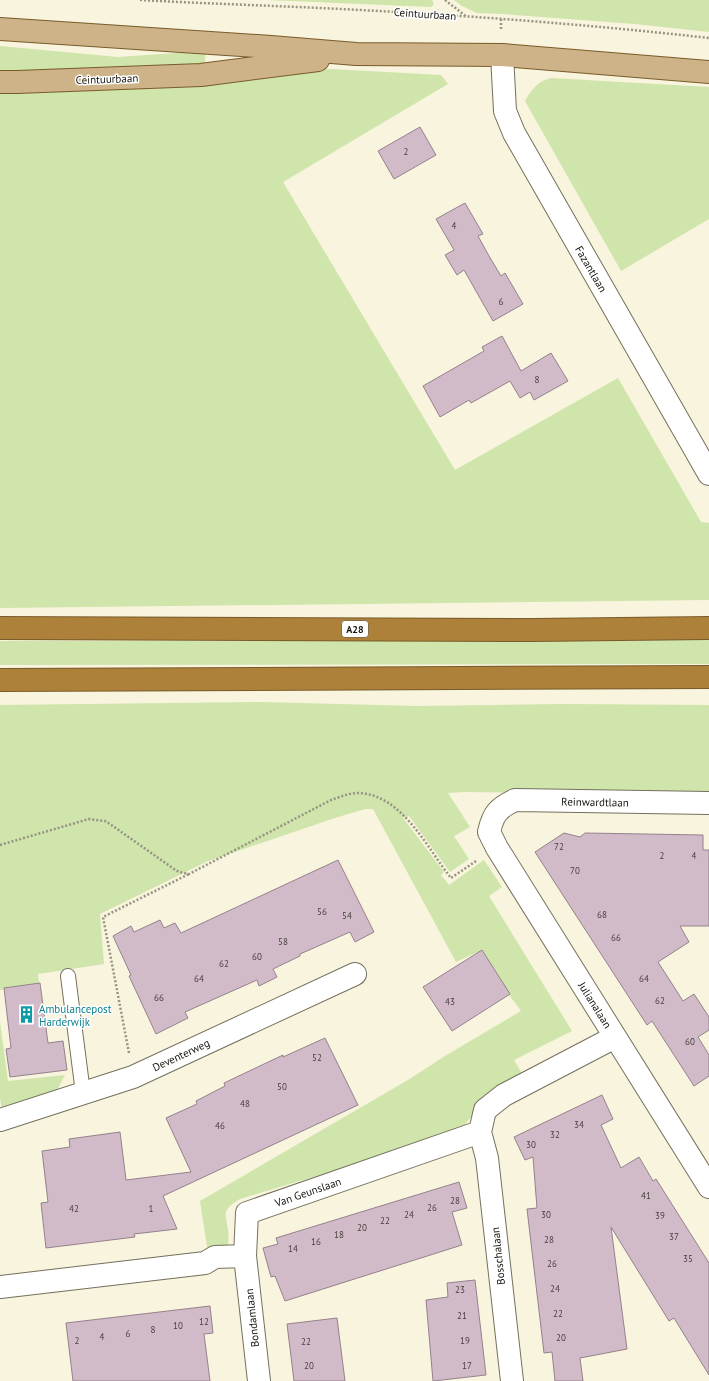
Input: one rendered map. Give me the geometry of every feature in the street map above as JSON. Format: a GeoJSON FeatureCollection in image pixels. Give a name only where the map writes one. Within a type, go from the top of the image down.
{"type":"FeatureCollection","features":[{"type":"Feature","properties":{"kind":"highway","name":"A28"},"geometry":{"type":"LineString","coordinates":[[0,628],[525,630],[709,628]]}},
{"type":"Feature","properties":{"kind":"highway"},"geometry":{"type":"LineString","coordinates":[[0,680],[709,677]]}},
{"type":"Feature","properties":{"kind":"main road","name":"Ceintuurbaan"},"geometry":{"type":"LineString","coordinates":[[0,29],[356,54],[502,55],[709,72]]}},
{"type":"Feature","properties":{"kind":"main road","name":"Ceintuurbaan"},"geometry":{"type":"LineString","coordinates":[[0,82],[201,75],[356,54]]}},
{"type":"Feature","properties":{"kind":"street","name":"Fazantlaan"},"geometry":{"type":"LineString","coordinates":[[502,55],[506,111],[514,133],[709,474]]}},
{"type":"Feature","properties":{"kind":"street","name":"Reinwardtlaan"},"geometry":{"type":"LineString","coordinates":[[491,822],[496,812],[504,805],[516,800],[709,803]]}},
{"type":"Feature","properties":{"kind":"street","name":"Julianalaan"},"geometry":{"type":"LineString","coordinates":[[491,822],[489,832],[497,848],[709,1187]]}},
{"type":"Feature","properties":{"kind":"street","name":"Deventerweg"},"geometry":{"type":"LineString","coordinates":[[0,1120],[134,1077],[355,974]]}},
{"type":"Feature","properties":{"kind":"street"},"geometry":{"type":"LineString","coordinates":[[480,1132],[485,1110],[504,1095],[615,1037]]}},
{"type":"Feature","properties":{"kind":"street","name":"Van Geunslaan"},"geometry":{"type":"LineString","coordinates":[[245,1256],[247,1214],[480,1132]]}},
{"type":"Feature","properties":{"kind":"street","name":"Bosschalaan"},"geometry":{"type":"LineString","coordinates":[[480,1132],[488,1158],[512,1381]]}},
{"type":"Feature","properties":{"kind":"street"},"geometry":{"type":"LineString","coordinates":[[0,1287],[205,1263],[215,1257],[245,1256]]}},
{"type":"Feature","properties":{"kind":"street","name":"Bondamlaan"},"geometry":{"type":"LineString","coordinates":[[245,1256],[259,1381]]}},
{"type":"Feature","properties":{"kind":"lane"},"geometry":{"type":"LineString","coordinates":[[68,976],[83,1093]]}},
{"type":"Feature","properties":{"kind":"path","name":"Ceintuurbaan"},"geometry":{"type":"LineString","coordinates":[[140,0],[359,10],[467,17],[634,30],[709,38]]}},
{"type":"Feature","properties":{"kind":"path"},"geometry":{"type":"LineString","coordinates":[[445,0],[467,17]]}},
{"type":"Feature","properties":{"kind":"path"},"geometry":{"type":"LineString","coordinates":[[134,1077],[103,917],[331,800],[349,794],[370,794],[396,808],[402,813],[423,839],[451,878],[497,848]]}},
{"type":"Feature","properties":{"kind":"path"},"geometry":{"type":"LineString","coordinates":[[0,845],[90,819],[99,820],[105,821],[119,829],[174,869],[189,874]]}},
{"type":"Feature","properties":{"kind":"green space"},"geometry":{"type":"Polygon","coordinates":[[[268,0],[432,0],[434,4],[431,7],[268,0]]]}},
{"type":"Feature","properties":{"kind":"green space"},"geometry":{"type":"Polygon","coordinates":[[[454,0],[709,0],[709,32],[635,24],[477,13],[462,6],[454,0]]]}},
{"type":"Feature","properties":{"kind":"green space"},"geometry":{"type":"Polygon","coordinates":[[[0,46],[118,57],[205,51],[205,67],[0,74],[0,46]]]}},
{"type":"Feature","properties":{"kind":"green space"},"geometry":{"type":"Polygon","coordinates":[[[331,69],[441,75],[448,84],[283,182],[455,470],[618,378],[701,522],[709,523],[709,600],[0,608],[0,89],[331,69]]]}},
{"type":"Feature","properties":{"kind":"green space"},"geometry":{"type":"Polygon","coordinates":[[[551,78],[709,87],[709,219],[621,271],[525,101],[535,86],[546,79],[551,78]]]}},
{"type":"Feature","properties":{"kind":"green space"},"geometry":{"type":"Polygon","coordinates":[[[709,640],[709,664],[0,665],[0,641],[709,640]]]}},
{"type":"Feature","properties":{"kind":"green space"},"geometry":{"type":"Polygon","coordinates":[[[261,702],[417,706],[564,704],[709,705],[709,795],[448,793],[470,827],[454,836],[469,859],[450,872],[409,816],[403,818],[444,872],[441,875],[449,885],[484,860],[502,887],[489,896],[572,1031],[514,1060],[524,1077],[486,1095],[461,1130],[439,1139],[240,1199],[230,1206],[226,1212],[228,1250],[208,1253],[200,1201],[408,1080],[445,1056],[521,1011],[478,952],[456,962],[373,809],[365,809],[335,818],[208,861],[100,914],[104,964],[38,974],[39,984],[0,990],[0,705],[261,702]]]}},
{"type":"Feature","properties":{"kind":"green space"},"geometry":{"type":"Polygon","coordinates":[[[0,1022],[8,1081],[65,1075],[56,1092],[2,1110],[0,1098],[0,1022]]]}},
{"type":"Feature","properties":{"kind":"building"},"geometry":{"type":"Polygon","coordinates":[[[420,127],[436,155],[394,179],[378,151],[420,127]]]}},
{"type":"Feature","properties":{"kind":"building"},"geometry":{"type":"Polygon","coordinates":[[[465,203],[483,234],[478,236],[489,256],[501,276],[505,273],[523,304],[493,321],[464,270],[457,275],[445,255],[454,250],[436,219],[465,203]]]}},
{"type":"Feature","properties":{"kind":"building"},"geometry":{"type":"Polygon","coordinates":[[[502,336],[521,371],[551,353],[568,381],[534,400],[530,392],[520,398],[510,381],[471,403],[469,400],[440,417],[423,386],[484,351],[482,347],[502,336]]]}},
{"type":"Feature","properties":{"kind":"building"},"geometry":{"type":"Polygon","coordinates":[[[564,833],[580,837],[585,833],[703,835],[703,850],[709,850],[709,926],[680,926],[689,942],[658,962],[683,1001],[694,994],[709,1017],[709,1030],[698,1037],[709,1055],[709,1076],[694,1086],[652,1021],[647,1025],[535,852],[564,833]]]}},
{"type":"Feature","properties":{"kind":"building"},"geometry":{"type":"Polygon","coordinates":[[[338,860],[374,932],[355,942],[350,932],[300,954],[300,956],[273,969],[277,977],[259,986],[257,980],[185,1012],[188,1018],[156,1034],[129,976],[131,975],[113,936],[131,926],[134,932],[160,920],[164,928],[175,923],[181,933],[338,860]]]}},
{"type":"Feature","properties":{"kind":"building"},"geometry":{"type":"Polygon","coordinates":[[[482,950],[510,994],[452,1031],[423,987],[482,950]]]}},
{"type":"Feature","properties":{"kind":"building","name":"Ambulancepost Harderwijk"},"geometry":{"type":"Polygon","coordinates":[[[40,983],[48,1043],[63,1041],[67,1070],[10,1077],[6,1049],[11,1048],[4,988],[40,983]]]}},
{"type":"Feature","properties":{"kind":"building"},"geometry":{"type":"Polygon","coordinates":[[[325,1038],[358,1105],[163,1196],[177,1229],[134,1234],[135,1237],[46,1248],[41,1203],[48,1202],[42,1151],[70,1147],[69,1139],[120,1132],[126,1180],[191,1172],[166,1118],[197,1104],[196,1101],[225,1086],[224,1083],[283,1055],[283,1057],[325,1038]]]}},
{"type":"Feature","properties":{"kind":"building"},"geometry":{"type":"Polygon","coordinates":[[[602,1095],[613,1119],[601,1125],[621,1168],[639,1157],[653,1181],[656,1179],[709,1263],[709,1375],[674,1318],[669,1321],[611,1227],[627,1349],[580,1358],[583,1381],[555,1381],[552,1352],[544,1353],[527,1209],[537,1208],[533,1157],[525,1160],[514,1137],[602,1095]]]}},
{"type":"Feature","properties":{"kind":"building"},"geometry":{"type":"Polygon","coordinates":[[[459,1182],[467,1208],[452,1212],[462,1245],[285,1301],[275,1276],[271,1277],[263,1248],[278,1244],[276,1238],[459,1182]]]}},
{"type":"Feature","properties":{"kind":"building"},"geometry":{"type":"Polygon","coordinates":[[[475,1280],[486,1375],[433,1381],[426,1300],[448,1297],[447,1283],[475,1280]]]}},
{"type":"Feature","properties":{"kind":"building"},"geometry":{"type":"Polygon","coordinates":[[[210,1306],[213,1333],[204,1334],[210,1381],[73,1381],[66,1323],[210,1306]]]}},
{"type":"Feature","properties":{"kind":"building"},"geometry":{"type":"Polygon","coordinates":[[[337,1318],[345,1381],[294,1381],[287,1324],[337,1318]]]}},
{"type":"Feature","properties":{"kind":"place","name":"Ambulancepost Harderwijk"},"geometry":{"type":"Point","coordinates":[26,1015]}}]}
